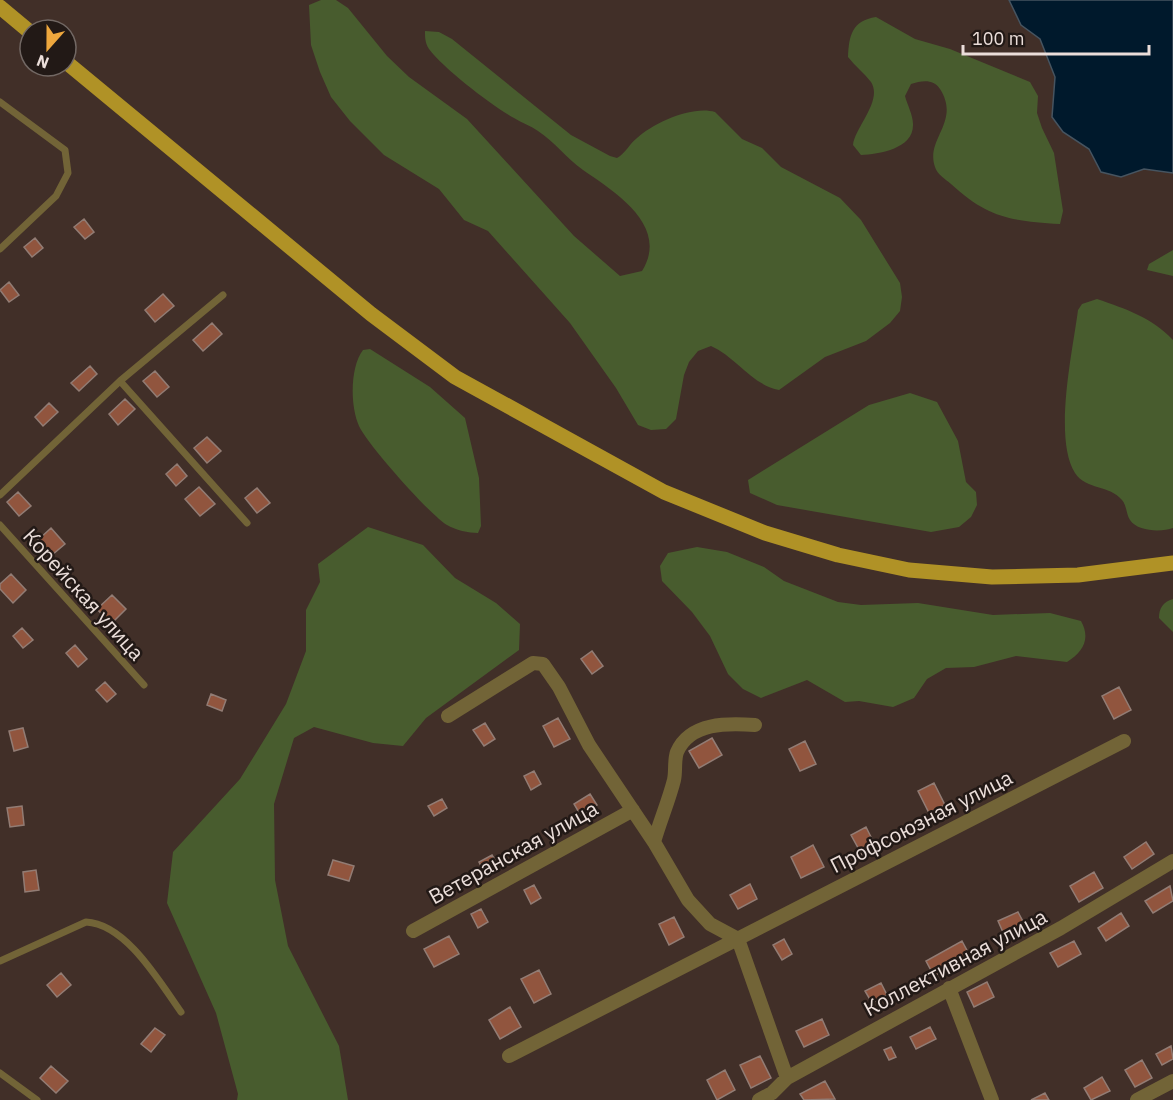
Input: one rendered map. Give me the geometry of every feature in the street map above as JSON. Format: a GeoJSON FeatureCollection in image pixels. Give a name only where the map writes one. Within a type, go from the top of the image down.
{"type":"FeatureCollection","features":[{"type":"Feature","properties":{"kind":"main road"},"geometry":{"type":"LineString","coordinates":[[0,8],[18,22]]}},
{"type":"Feature","properties":{"kind":"main road"},"geometry":{"type":"LineString","coordinates":[[78,72],[371,314],[455,377],[664,492],[765,533],[838,555],[909,570],[992,576],[1057,575],[1173,563]]}},
{"type":"Feature","properties":{"kind":"street"},"geometry":{"type":"LineString","coordinates":[[448,716],[533,663],[543,664],[559,687],[589,745],[654,842],[688,900],[710,924],[738,939],[787,1078]]}},
{"type":"Feature","properties":{"kind":"street"},"geometry":{"type":"LineString","coordinates":[[654,842],[674,780],[676,754],[684,739],[696,731],[711,727],[755,725]]}},
{"type":"Feature","properties":{"kind":"street","name":"Профсоюзная улица"},"geometry":{"type":"LineString","coordinates":[[509,1056],[1124,741]]}},
{"type":"Feature","properties":{"kind":"street","name":"Ветеранская улица"},"geometry":{"type":"LineString","coordinates":[[413,931],[633,810]]}},
{"type":"Feature","properties":{"kind":"street","name":"Коллективная улица"},"geometry":{"type":"LineString","coordinates":[[759,1100],[773,1096],[787,1078],[1061,928],[1173,861]]}},
{"type":"Feature","properties":{"kind":"street"},"geometry":{"type":"LineString","coordinates":[[949,988],[992,1100]]}},
{"type":"Feature","properties":{"kind":"street"},"geometry":{"type":"LineString","coordinates":[[1137,1100],[1173,1081]]}},
{"type":"Feature","properties":{"kind":"lane"},"geometry":{"type":"LineString","coordinates":[[0,102],[65,150],[68,173],[56,196],[0,249]]}},
{"type":"Feature","properties":{"kind":"lane"},"geometry":{"type":"LineString","coordinates":[[0,495],[120,381],[223,295]]}},
{"type":"Feature","properties":{"kind":"lane"},"geometry":{"type":"LineString","coordinates":[[120,381],[247,523]]}},
{"type":"Feature","properties":{"kind":"lane","name":"Корейская улица"},"geometry":{"type":"LineString","coordinates":[[0,525],[144,685]]}},
{"type":"Feature","properties":{"kind":"lane"},"geometry":{"type":"LineString","coordinates":[[0,961],[86,922],[101,923],[118,934],[146,964],[181,1012]]}},
{"type":"Feature","properties":{"kind":"lane"},"geometry":{"type":"LineString","coordinates":[[0,1073],[37,1100]]}},
{"type":"Feature","properties":{"kind":"green space"},"geometry":{"type":"Polygon","coordinates":[[[321,0],[336,0],[348,8],[387,56],[409,77],[467,119],[574,236],[620,276],[642,271],[649,255],[649,239],[644,225],[635,212],[610,189],[577,166],[544,135],[493,105],[456,76],[429,49],[425,31],[439,32],[452,39],[571,135],[617,158],[634,140],[663,121],[696,111],[715,112],[742,139],[762,148],[781,167],[840,198],[861,220],[900,283],[902,297],[900,311],[890,323],[866,341],[825,357],[779,390],[760,383],[711,346],[698,351],[689,362],[684,375],[676,419],[666,429],[651,430],[638,425],[616,388],[570,323],[488,231],[464,220],[439,189],[384,155],[350,121],[331,97],[311,45],[309,5],[321,0]]]}},
{"type":"Feature","properties":{"kind":"green space"},"geometry":{"type":"Polygon","coordinates":[[[876,17],[915,39],[950,49],[1030,82],[1038,96],[1037,113],[1042,128],[1054,153],[1063,211],[1060,224],[1001,216],[977,204],[939,174],[933,157],[947,111],[940,89],[934,83],[923,81],[911,84],[905,96],[911,113],[912,132],[902,145],[886,151],[861,155],[853,145],[871,106],[874,89],[871,82],[848,57],[853,30],[862,22],[876,17]]]}},
{"type":"Feature","properties":{"kind":"green space"},"geometry":{"type":"Polygon","coordinates":[[[1173,250],[1173,276],[1147,270],[1149,264],[1173,250]]]}},
{"type":"Feature","properties":{"kind":"green space"},"geometry":{"type":"Polygon","coordinates":[[[1097,299],[1128,310],[1147,320],[1173,340],[1173,528],[1150,530],[1134,524],[1122,500],[1111,492],[1085,482],[1075,473],[1069,458],[1065,438],[1066,393],[1078,310],[1082,304],[1097,299]]]}},
{"type":"Feature","properties":{"kind":"green space"},"geometry":{"type":"Polygon","coordinates":[[[370,349],[430,387],[465,418],[479,478],[481,526],[478,533],[454,528],[439,519],[386,463],[364,435],[356,418],[353,387],[359,357],[363,350],[370,349]]]}},
{"type":"Feature","properties":{"kind":"green space"},"geometry":{"type":"Polygon","coordinates":[[[910,393],[937,402],[958,441],[966,482],[976,492],[977,505],[971,517],[959,527],[931,532],[777,505],[750,493],[748,480],[869,405],[910,393]]]}},
{"type":"Feature","properties":{"kind":"green space"},"geometry":{"type":"Polygon","coordinates":[[[368,527],[423,545],[455,578],[496,603],[520,624],[519,650],[426,718],[403,746],[373,743],[314,727],[294,738],[274,804],[275,880],[288,946],[339,1046],[348,1100],[237,1100],[238,1094],[216,1013],[167,903],[173,852],[240,779],[286,704],[306,651],[306,610],[320,582],[318,564],[368,527]]]}},
{"type":"Feature","properties":{"kind":"green space"},"geometry":{"type":"Polygon","coordinates":[[[697,547],[727,552],[764,567],[784,581],[838,602],[861,605],[918,603],[993,615],[1050,613],[1081,621],[1085,634],[1084,644],[1067,662],[1016,656],[974,667],[946,668],[927,679],[914,698],[893,707],[859,701],[845,702],[807,680],[761,698],[743,689],[728,674],[710,636],[692,612],[662,581],[660,566],[668,553],[697,547]]]}},
{"type":"Feature","properties":{"kind":"green space"},"geometry":{"type":"Polygon","coordinates":[[[1173,599],[1173,632],[1159,618],[1162,606],[1173,599]]]}},
{"type":"Feature","properties":{"kind":"water"},"geometry":{"type":"Polygon","coordinates":[[[1009,0],[1173,0],[1173,173],[1144,169],[1121,177],[1101,172],[1089,149],[1063,132],[1052,117],[1055,77],[1040,39],[1021,25],[1009,0]]]}},
{"type":"Feature","properties":{"kind":"building"},"geometry":{"type":"Polygon","coordinates":[[[84,219],[94,232],[85,239],[74,227],[84,219]]]}},
{"type":"Feature","properties":{"kind":"building"},"geometry":{"type":"Polygon","coordinates":[[[35,238],[43,248],[32,257],[24,247],[35,238]]]}},
{"type":"Feature","properties":{"kind":"building"},"geometry":{"type":"Polygon","coordinates":[[[9,282],[19,295],[9,302],[0,290],[9,282]]]}},
{"type":"Feature","properties":{"kind":"building"},"geometry":{"type":"Polygon","coordinates":[[[163,294],[174,306],[155,322],[145,310],[163,294]]]}},
{"type":"Feature","properties":{"kind":"building"},"geometry":{"type":"Polygon","coordinates":[[[212,323],[222,334],[203,351],[193,340],[212,323]]]}},
{"type":"Feature","properties":{"kind":"building"},"geometry":{"type":"Polygon","coordinates":[[[90,366],[97,374],[79,391],[71,383],[90,366]]]}},
{"type":"Feature","properties":{"kind":"building"},"geometry":{"type":"Polygon","coordinates":[[[155,371],[169,387],[157,397],[143,381],[155,371]]]}},
{"type":"Feature","properties":{"kind":"building"},"geometry":{"type":"Polygon","coordinates":[[[125,399],[135,409],[118,425],[109,414],[125,399]]]}},
{"type":"Feature","properties":{"kind":"building"},"geometry":{"type":"Polygon","coordinates":[[[49,403],[58,412],[43,426],[35,417],[49,403]]]}},
{"type":"Feature","properties":{"kind":"building"},"geometry":{"type":"Polygon","coordinates":[[[207,437],[221,451],[207,463],[194,448],[207,437]]]}},
{"type":"Feature","properties":{"kind":"building"},"geometry":{"type":"Polygon","coordinates":[[[177,464],[187,476],[176,486],[166,474],[177,464]]]}},
{"type":"Feature","properties":{"kind":"building"},"geometry":{"type":"Polygon","coordinates":[[[199,487],[215,504],[200,516],[185,499],[199,487]]]}},
{"type":"Feature","properties":{"kind":"building"},"geometry":{"type":"Polygon","coordinates":[[[257,488],[270,503],[257,513],[245,498],[257,488]]]}},
{"type":"Feature","properties":{"kind":"building"},"geometry":{"type":"Polygon","coordinates":[[[18,492],[31,506],[19,516],[7,502],[18,492]]]}},
{"type":"Feature","properties":{"kind":"building"},"geometry":{"type":"Polygon","coordinates":[[[51,528],[65,544],[52,555],[38,540],[51,528]]]}},
{"type":"Feature","properties":{"kind":"building"},"geometry":{"type":"Polygon","coordinates":[[[11,574],[26,590],[13,603],[0,589],[0,584],[11,574]]]}},
{"type":"Feature","properties":{"kind":"building"},"geometry":{"type":"Polygon","coordinates":[[[112,595],[126,609],[111,624],[97,609],[112,595]]]}},
{"type":"Feature","properties":{"kind":"building"},"geometry":{"type":"Polygon","coordinates":[[[22,628],[33,640],[23,648],[13,636],[22,628]]]}},
{"type":"Feature","properties":{"kind":"building"},"geometry":{"type":"Polygon","coordinates":[[[75,645],[87,659],[78,667],[66,653],[75,645]]]}},
{"type":"Feature","properties":{"kind":"building"},"geometry":{"type":"Polygon","coordinates":[[[592,651],[603,666],[592,674],[581,659],[592,651]]]}},
{"type":"Feature","properties":{"kind":"building"},"geometry":{"type":"Polygon","coordinates":[[[105,682],[116,694],[107,702],[96,690],[105,682]]]}},
{"type":"Feature","properties":{"kind":"building"},"geometry":{"type":"Polygon","coordinates":[[[1119,687],[1131,710],[1114,719],[1102,696],[1119,687]]]}},
{"type":"Feature","properties":{"kind":"building"},"geometry":{"type":"Polygon","coordinates":[[[211,694],[226,700],[222,711],[207,705],[211,694]]]}},
{"type":"Feature","properties":{"kind":"building"},"geometry":{"type":"Polygon","coordinates":[[[558,718],[570,739],[554,747],[543,726],[558,718]]]}},
{"type":"Feature","properties":{"kind":"building"},"geometry":{"type":"Polygon","coordinates":[[[485,723],[495,739],[484,746],[473,730],[485,723]]]}},
{"type":"Feature","properties":{"kind":"building"},"geometry":{"type":"Polygon","coordinates":[[[23,728],[28,747],[14,751],[9,731],[23,728]]]}},
{"type":"Feature","properties":{"kind":"building"},"geometry":{"type":"Polygon","coordinates":[[[712,738],[722,755],[699,768],[689,751],[712,738]]]}},
{"type":"Feature","properties":{"kind":"building"},"geometry":{"type":"Polygon","coordinates":[[[805,741],[816,764],[800,771],[789,749],[805,741]]]}},
{"type":"Feature","properties":{"kind":"building"},"geometry":{"type":"Polygon","coordinates":[[[534,771],[541,784],[531,790],[524,776],[534,771]]]}},
{"type":"Feature","properties":{"kind":"building"},"geometry":{"type":"Polygon","coordinates":[[[934,783],[945,805],[929,813],[918,791],[934,783]]]}},
{"type":"Feature","properties":{"kind":"building"},"geometry":{"type":"Polygon","coordinates":[[[590,794],[597,805],[581,816],[574,804],[590,794]]]}},
{"type":"Feature","properties":{"kind":"building"},"geometry":{"type":"Polygon","coordinates":[[[442,799],[447,808],[434,816],[428,806],[442,799]]]}},
{"type":"Feature","properties":{"kind":"building"},"geometry":{"type":"Polygon","coordinates":[[[22,806],[24,825],[10,827],[7,808],[22,806]]]}},
{"type":"Feature","properties":{"kind":"building"},"geometry":{"type":"Polygon","coordinates":[[[866,827],[876,847],[862,855],[851,835],[866,827]]]}},
{"type":"Feature","properties":{"kind":"building"},"geometry":{"type":"Polygon","coordinates":[[[1146,842],[1154,854],[1132,869],[1124,857],[1146,842]]]}},
{"type":"Feature","properties":{"kind":"building"},"geometry":{"type":"Polygon","coordinates":[[[813,845],[824,867],[801,878],[791,857],[813,845]]]}},
{"type":"Feature","properties":{"kind":"building"},"geometry":{"type":"Polygon","coordinates":[[[492,855],[498,865],[484,872],[479,862],[492,855]]]}},
{"type":"Feature","properties":{"kind":"building"},"geometry":{"type":"Polygon","coordinates":[[[333,860],[354,866],[349,881],[328,875],[333,860]]]}},
{"type":"Feature","properties":{"kind":"building"},"geometry":{"type":"Polygon","coordinates":[[[36,870],[39,890],[25,892],[23,872],[36,870]]]}},
{"type":"Feature","properties":{"kind":"building"},"geometry":{"type":"Polygon","coordinates":[[[1094,872],[1103,888],[1079,902],[1070,886],[1094,872]]]}},
{"type":"Feature","properties":{"kind":"building"},"geometry":{"type":"Polygon","coordinates":[[[750,884],[757,899],[738,909],[730,895],[750,884]]]}},
{"type":"Feature","properties":{"kind":"building"},"geometry":{"type":"Polygon","coordinates":[[[534,885],[541,898],[531,904],[524,890],[534,885]]]}},
{"type":"Feature","properties":{"kind":"building"},"geometry":{"type":"Polygon","coordinates":[[[1170,886],[1173,901],[1153,913],[1145,901],[1170,886]]]}},
{"type":"Feature","properties":{"kind":"building"},"geometry":{"type":"Polygon","coordinates":[[[481,909],[488,922],[478,928],[471,914],[481,909]]]}},
{"type":"Feature","properties":{"kind":"building"},"geometry":{"type":"Polygon","coordinates":[[[1018,912],[1027,929],[1006,939],[998,921],[1018,912]]]}},
{"type":"Feature","properties":{"kind":"building"},"geometry":{"type":"Polygon","coordinates":[[[1121,913],[1129,926],[1106,941],[1098,928],[1121,913]]]}},
{"type":"Feature","properties":{"kind":"building"},"geometry":{"type":"Polygon","coordinates":[[[674,917],[684,937],[669,945],[659,924],[674,917]]]}},
{"type":"Feature","properties":{"kind":"building"},"geometry":{"type":"Polygon","coordinates":[[[449,936],[459,954],[434,967],[424,949],[449,936]]]}},
{"type":"Feature","properties":{"kind":"building"},"geometry":{"type":"Polygon","coordinates":[[[784,939],[792,954],[782,960],[773,945],[784,939]]]}},
{"type":"Feature","properties":{"kind":"building"},"geometry":{"type":"Polygon","coordinates":[[[962,941],[970,956],[934,976],[926,961],[962,941]]]}},
{"type":"Feature","properties":{"kind":"building"},"geometry":{"type":"Polygon","coordinates":[[[1074,941],[1081,954],[1058,967],[1050,953],[1074,941]]]}},
{"type":"Feature","properties":{"kind":"building"},"geometry":{"type":"Polygon","coordinates":[[[539,970],[551,994],[534,1003],[521,979],[539,970]]]}},
{"type":"Feature","properties":{"kind":"building"},"geometry":{"type":"Polygon","coordinates":[[[61,973],[71,985],[57,997],[47,985],[61,973]]]}},
{"type":"Feature","properties":{"kind":"building"},"geometry":{"type":"Polygon","coordinates":[[[987,982],[994,997],[974,1007],[967,992],[987,982]]]}},
{"type":"Feature","properties":{"kind":"building"},"geometry":{"type":"Polygon","coordinates":[[[881,983],[887,995],[872,1003],[865,991],[881,983]]]}},
{"type":"Feature","properties":{"kind":"building"},"geometry":{"type":"Polygon","coordinates":[[[510,1007],[521,1027],[500,1039],[489,1020],[510,1007]]]}},
{"type":"Feature","properties":{"kind":"building"},"geometry":{"type":"Polygon","coordinates":[[[822,1019],[829,1035],[804,1047],[796,1031],[822,1019]]]}},
{"type":"Feature","properties":{"kind":"building"},"geometry":{"type":"Polygon","coordinates":[[[930,1027],[936,1039],[916,1049],[910,1037],[930,1027]]]}},
{"type":"Feature","properties":{"kind":"building"},"geometry":{"type":"Polygon","coordinates":[[[155,1028],[165,1035],[151,1052],[141,1044],[155,1028]]]}},
{"type":"Feature","properties":{"kind":"building"},"geometry":{"type":"Polygon","coordinates":[[[1171,1046],[1173,1059],[1162,1065],[1156,1054],[1171,1046]]]}},
{"type":"Feature","properties":{"kind":"building"},"geometry":{"type":"Polygon","coordinates":[[[891,1047],[896,1057],[889,1060],[884,1050],[891,1047]]]}},
{"type":"Feature","properties":{"kind":"building"},"geometry":{"type":"Polygon","coordinates":[[[760,1056],[771,1078],[751,1088],[740,1065],[760,1056]]]}},
{"type":"Feature","properties":{"kind":"building"},"geometry":{"type":"Polygon","coordinates":[[[1142,1060],[1152,1078],[1135,1087],[1125,1070],[1142,1060]]]}},
{"type":"Feature","properties":{"kind":"building"},"geometry":{"type":"Polygon","coordinates":[[[51,1066],[68,1081],[56,1093],[40,1078],[51,1066]]]}},
{"type":"Feature","properties":{"kind":"building"},"geometry":{"type":"Polygon","coordinates":[[[725,1070],[735,1090],[717,1100],[707,1080],[725,1070]]]}},
{"type":"Feature","properties":{"kind":"building"},"geometry":{"type":"Polygon","coordinates":[[[1102,1077],[1110,1091],[1091,1100],[1084,1088],[1102,1077]]]}},
{"type":"Feature","properties":{"kind":"building"},"geometry":{"type":"Polygon","coordinates":[[[825,1081],[835,1099],[804,1100],[800,1094],[825,1081]]]}},
{"type":"Feature","properties":{"kind":"building"},"geometry":{"type":"Polygon","coordinates":[[[1045,1093],[1049,1100],[1031,1100],[1045,1093]]]}}]}
